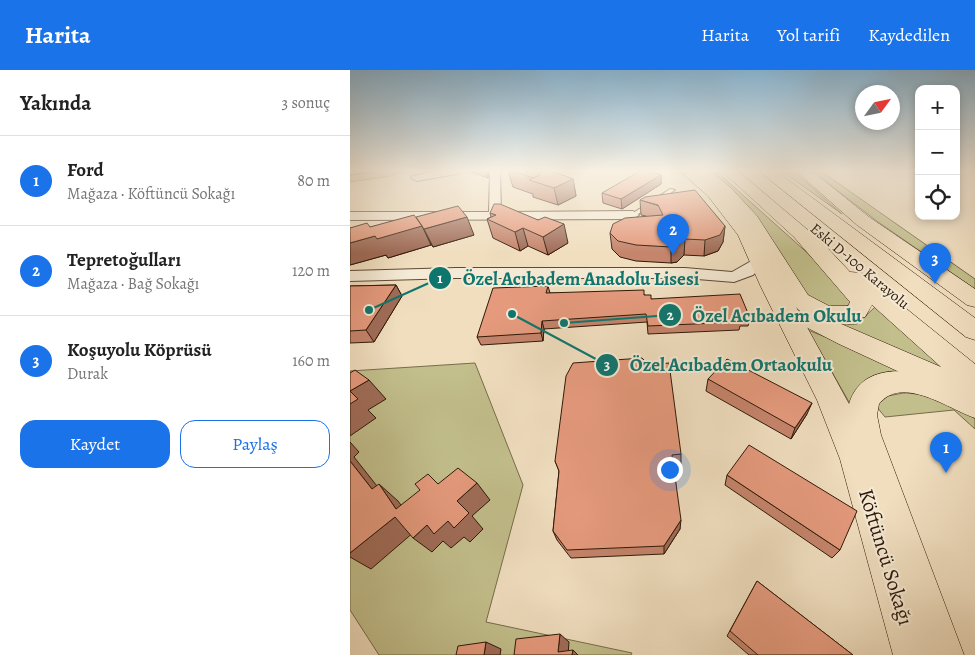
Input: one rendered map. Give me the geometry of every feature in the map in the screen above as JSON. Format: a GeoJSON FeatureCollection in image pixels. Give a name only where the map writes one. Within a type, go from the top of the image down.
{"type":"FeatureCollection","features":[{"type":"Feature","properties":{"kind":"main road"},"geometry":{"type":"LineString","coordinates":[[719,198],[732,213],[746,234],[832,400],[866,460]]}},
{"type":"Feature","properties":{"kind":"main road"},"geometry":{"type":"LineString","coordinates":[[732,198],[751,220],[800,300],[811,308],[832,315],[848,315],[856,312],[862,302],[857,293],[801,234]]}},
{"type":"Feature","properties":{"kind":"main road"},"geometry":{"type":"LineString","coordinates":[[760,198],[975,380]]}},
{"type":"Feature","properties":{"kind":"main road","name":"Eski D-100 Karayolu"},"geometry":{"type":"LineString","coordinates":[[778,198],[975,361]]}},
{"type":"Feature","properties":{"kind":"main road","name":"Eski D-100 Karayolu"},"geometry":{"type":"LineString","coordinates":[[802,198],[975,331]]}},
{"type":"Feature","properties":{"kind":"main road"},"geometry":{"type":"LineString","coordinates":[[836,198],[863,221],[975,300]]}},
{"type":"Feature","properties":{"kind":"main road"},"geometry":{"type":"LineString","coordinates":[[765,273],[802,314],[848,338],[934,375],[975,404]]}},
{"type":"Feature","properties":{"kind":"main road"},"geometry":{"type":"LineString","coordinates":[[866,460],[862,412],[866,398],[876,388],[889,384],[908,382],[932,386],[975,404]]}},
{"type":"Feature","properties":{"kind":"main road","name":"Köftüncü Sokağı"},"geometry":{"type":"LineString","coordinates":[[866,460],[916,655]]}},
{"type":"Feature","properties":{"kind":"main road","name":"Köftüncü Sokağı"},"geometry":{"type":"LineString","coordinates":[[866,460],[941,655]]}},
{"type":"Feature","properties":{"kind":"street"},"geometry":{"type":"LineString","coordinates":[[495,198],[495,216]]}},
{"type":"Feature","properties":{"kind":"street"},"geometry":{"type":"LineString","coordinates":[[350,216],[629,214]]}},
{"type":"Feature","properties":{"kind":"street"},"geometry":{"type":"LineString","coordinates":[[350,276],[456,273],[686,273],[734,277],[747,272],[765,273]]}},
{"type":"Feature","properties":{"kind":"lane"},"geometry":{"type":"LineString","coordinates":[[629,214],[657,198]]}},
{"type":"Feature","properties":{"kind":"lane"},"geometry":{"type":"LineString","coordinates":[[629,214],[647,200]]}},
{"type":"Feature","properties":{"kind":"shaded area"},"geometry":{"type":"Polygon","coordinates":[[[728,198],[746,198],[851,292],[851,300],[843,308],[829,307],[809,301],[728,198]]]}},
{"type":"Feature","properties":{"kind":"shaded area"},"geometry":{"type":"Polygon","coordinates":[[[820,198],[824,198],[842,214],[820,198]]]}},
{"type":"Feature","properties":{"kind":"shaded area"},"geometry":{"type":"Polygon","coordinates":[[[847,198],[860,198],[975,279],[975,289],[878,222],[847,198]]]}},
{"type":"Feature","properties":{"kind":"shaded area"},"geometry":{"type":"Polygon","coordinates":[[[875,307],[964,386],[841,325],[857,324],[875,307]]]}},
{"type":"Feature","properties":{"kind":"shaded area"},"geometry":{"type":"Polygon","coordinates":[[[808,330],[924,377],[853,409],[808,330]]]}},
{"type":"Feature","properties":{"kind":"shaded area"},"geometry":{"type":"Polygon","coordinates":[[[475,363],[523,485],[486,622],[632,653],[631,655],[379,655],[350,610],[350,371],[475,363]]]}},
{"type":"Feature","properties":{"kind":"shaded area"},"geometry":{"type":"Polygon","coordinates":[[[903,393],[932,397],[951,404],[975,419],[975,429],[954,410],[885,417],[876,406],[888,396],[903,393]]]}},
{"type":"Feature","properties":{"kind":"building"},"geometry":{"type":"Polygon","coordinates":[[[643,198],[702,198],[725,226],[720,235],[705,240],[685,239],[677,246],[671,247],[636,245],[618,241],[610,233],[613,224],[625,218],[663,215],[658,205],[640,200],[643,198]]]}},
{"type":"Feature","properties":{"kind":"building"},"geometry":{"type":"Polygon","coordinates":[[[494,204],[500,204],[538,220],[545,217],[564,224],[543,237],[523,228],[515,232],[487,219],[496,215],[490,213],[494,204]]]}},
{"type":"Feature","properties":{"kind":"building"},"geometry":{"type":"Polygon","coordinates":[[[458,206],[467,217],[424,229],[416,217],[458,206]]]}},
{"type":"Feature","properties":{"kind":"building"},"geometry":{"type":"Polygon","coordinates":[[[414,215],[422,226],[377,239],[375,236],[350,243],[350,228],[367,223],[370,227],[414,215]]]}},
{"type":"Feature","properties":{"kind":"building"},"geometry":{"type":"Polygon","coordinates":[[[396,285],[366,330],[350,331],[350,286],[396,285]]]}},
{"type":"Feature","properties":{"kind":"building"},"geometry":{"type":"Polygon","coordinates":[[[548,286],[546,293],[644,290],[644,295],[651,295],[651,299],[740,294],[750,318],[739,318],[740,322],[648,326],[646,314],[542,321],[541,333],[477,337],[493,288],[548,286]]]}},
{"type":"Feature","properties":{"kind":"building"},"geometry":{"type":"Polygon","coordinates":[[[642,358],[649,365],[669,363],[681,454],[672,455],[681,520],[664,546],[567,550],[553,531],[559,471],[555,461],[566,376],[573,363],[642,358]]]}},
{"type":"Feature","properties":{"kind":"building"},"geometry":{"type":"Polygon","coordinates":[[[727,359],[812,403],[795,428],[708,379],[727,359]]]}},
{"type":"Feature","properties":{"kind":"building"},"geometry":{"type":"Polygon","coordinates":[[[355,370],[369,380],[350,391],[350,373],[355,370]]]}},
{"type":"Feature","properties":{"kind":"building"},"geometry":{"type":"Polygon","coordinates":[[[350,391],[358,399],[350,404],[350,391]]]}},
{"type":"Feature","properties":{"kind":"building"},"geometry":{"type":"Polygon","coordinates":[[[749,445],[857,511],[840,550],[727,475],[749,445]]]}},
{"type":"Feature","properties":{"kind":"building"},"geometry":{"type":"Polygon","coordinates":[[[350,461],[372,489],[379,484],[396,509],[420,490],[415,484],[428,474],[438,484],[458,468],[477,483],[457,501],[469,513],[454,528],[448,521],[434,534],[427,525],[413,538],[395,517],[350,553],[350,461]]]}},
{"type":"Feature","properties":{"kind":"building"},"geometry":{"type":"Polygon","coordinates":[[[757,581],[853,655],[758,655],[730,631],[757,581]]]}},
{"type":"Feature","properties":{"kind":"building"},"geometry":{"type":"Polygon","coordinates":[[[560,634],[558,652],[573,650],[572,655],[514,655],[516,639],[560,634]]]}},
{"type":"Feature","properties":{"kind":"building"},"geometry":{"type":"Polygon","coordinates":[[[486,642],[484,655],[456,655],[458,646],[486,642]]]}},
{"type":"Feature","properties":{"kind":"place","name":"Tepretoğulları"},"geometry":{"type":"Point","coordinates":[673,255]}},
{"type":"Feature","properties":{"kind":"place","name":"Koşuyolu Köprüsü"},"geometry":{"type":"Point","coordinates":[935,284]}},
{"type":"Feature","properties":{"kind":"place","name":"Özel Acıbadem Anadolu Lisesi"},"geometry":{"type":"Point","coordinates":[369,310]}},
{"type":"Feature","properties":{"kind":"place","name":"Özel Acıbadem Ortaokulu"},"geometry":{"type":"Point","coordinates":[512,314]}},
{"type":"Feature","properties":{"kind":"place","name":"Özel Acıbadem Okulu"},"geometry":{"type":"Point","coordinates":[564,323]}},
{"type":"Feature","properties":{"kind":"place","name":"Ford"},"geometry":{"type":"Point","coordinates":[946,473]}}]}
